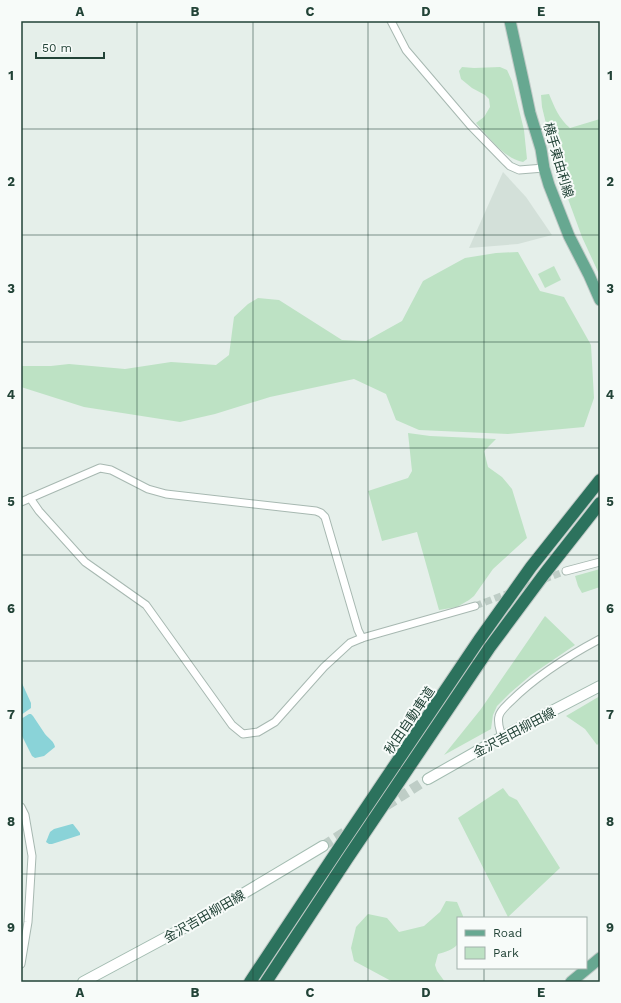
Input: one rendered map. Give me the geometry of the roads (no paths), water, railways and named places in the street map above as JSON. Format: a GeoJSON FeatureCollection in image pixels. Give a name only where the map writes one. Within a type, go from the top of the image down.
{"type":"FeatureCollection","features":[{"type":"Feature","properties":{"kind":"highway","name":"秋田自動車道"},"geometry":{"type":"LineString","coordinates":[[250,982],[479,640],[531,567],[600,480]]}},
{"type":"Feature","properties":{"kind":"highway","name":"秋田自動車道"},"geometry":{"type":"LineString","coordinates":[[266,982],[490,647],[545,573],[600,503]]}},
{"type":"Feature","properties":{"kind":"main road","name":"横手東由利線"},"geometry":{"type":"LineString","coordinates":[[510,21],[522,80],[541,149],[544,168],[569,236],[589,274],[600,300]]}},
{"type":"Feature","properties":{"kind":"main road","name":"金沢吉田柳田線"},"geometry":{"type":"LineString","coordinates":[[428,779],[502,737],[600,686]]}},
{"type":"Feature","properties":{"kind":"main road","name":"金沢吉田柳田線"},"geometry":{"type":"LineString","coordinates":[[83,982],[204,917],[323,846]]}},
{"type":"Feature","properties":{"kind":"main road"},"geometry":{"type":"LineString","coordinates":[[587,969],[600,958]]}},
{"type":"Feature","properties":{"kind":"main road"},"geometry":{"type":"LineString","coordinates":[[571,982],[587,969]]}},
{"type":"Feature","properties":{"kind":"street"},"geometry":{"type":"LineString","coordinates":[[391,21],[406,50],[470,125],[510,166],[519,170],[544,168]]}},
{"type":"Feature","properties":{"kind":"street"},"geometry":{"type":"LineString","coordinates":[[21,502],[100,468],[112,470],[148,489],[166,494],[316,511],[325,517],[358,630],[362,638]]}},
{"type":"Feature","properties":{"kind":"street"},"geometry":{"type":"LineString","coordinates":[[30,498],[39,511],[85,562],[146,605],[232,725],[243,734],[258,732],[275,722],[324,667],[350,643],[362,638],[475,606]]}},
{"type":"Feature","properties":{"kind":"street"},"geometry":{"type":"LineString","coordinates":[[566,571],[600,562]]}},
{"type":"Feature","properties":{"kind":"street"},"geometry":{"type":"LineString","coordinates":[[502,737],[497,724],[499,714],[506,706],[526,687],[552,668],[600,639]]}},
{"type":"Feature","properties":{"kind":"street"},"geometry":{"type":"LineString","coordinates":[[21,807],[25,815],[32,856],[28,922],[21,964]]}},
{"type":"Feature","properties":{"kind":"water"},"geometry":{"type":"Polygon","coordinates":[[[21,681],[31,703],[31,708],[21,715],[21,681]]]}},
{"type":"Feature","properties":{"kind":"water"},"geometry":{"type":"Polygon","coordinates":[[[29,714],[33,716],[55,747],[44,756],[35,758],[32,756],[21,734],[21,719],[29,714]]]}},
{"type":"Feature","properties":{"kind":"water"},"geometry":{"type":"Polygon","coordinates":[[[73,824],[80,835],[52,844],[46,842],[50,832],[54,829],[73,824]]]}},
{"type":"Feature","properties":{"kind":"tunnel"},"geometry":{"type":"LineString","coordinates":[[475,606],[566,571]]}},
{"type":"Feature","properties":{"kind":"tunnel"},"geometry":{"type":"LineString","coordinates":[[323,846],[428,779]]}}]}
